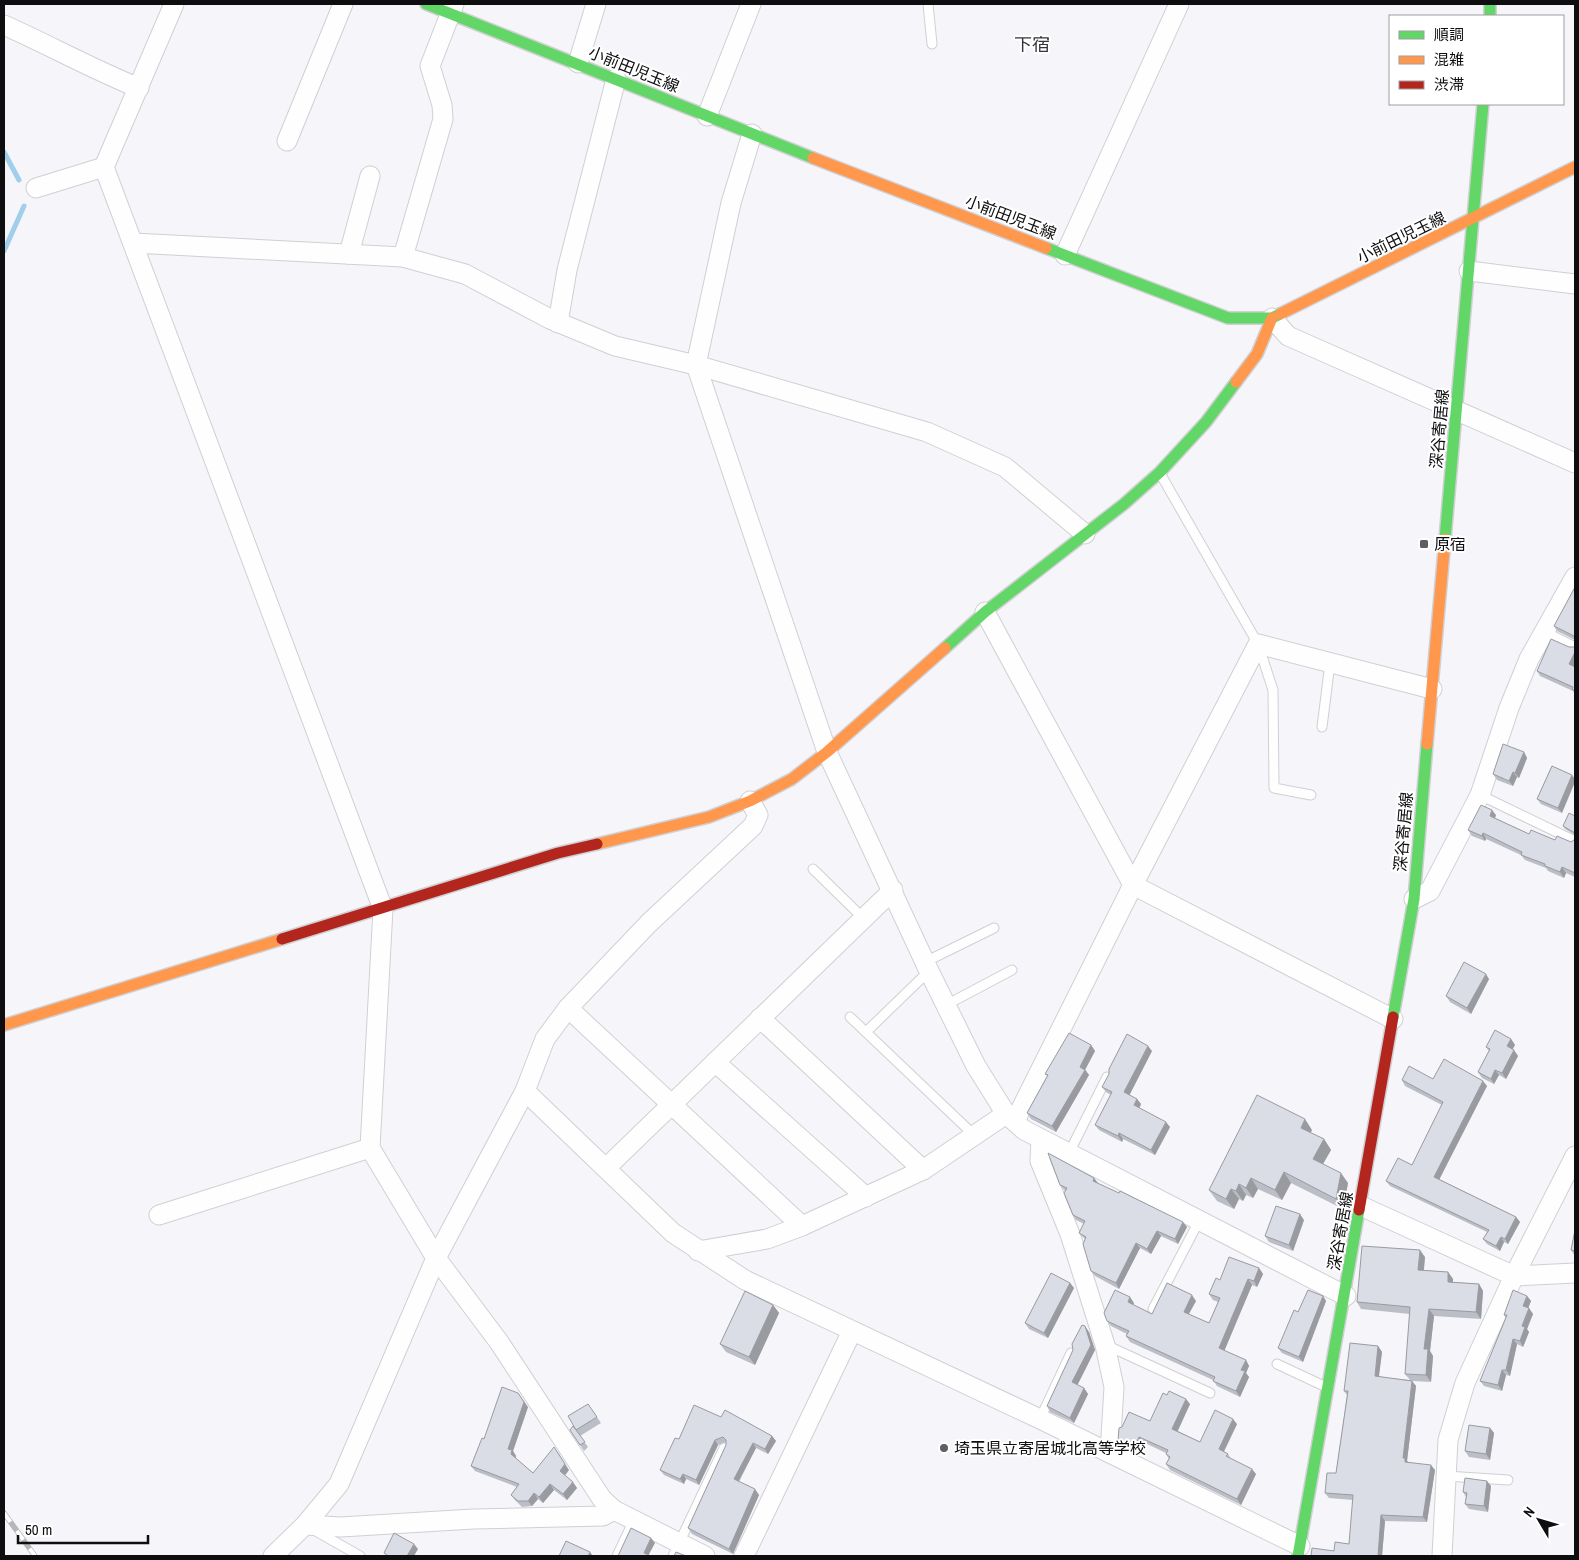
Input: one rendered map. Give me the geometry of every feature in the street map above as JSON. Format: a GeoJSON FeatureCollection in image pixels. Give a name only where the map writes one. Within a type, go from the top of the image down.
{"type":"FeatureCollection","features":[{"type":"Feature","properties":{"kind":"main road","name":"小前田児玉線"},"geometry":{"type":"LineString","coordinates":[[426,4],[452,9],[616,79],[752,134],[1228,318],[1272,318],[1575,167]]}},
{"type":"Feature","properties":{"kind":"main road","name":"深谷寄居線"},"geometry":{"type":"LineString","coordinates":[[1299,1551],[1346,1296],[1414,899],[1475,218],[1483,105]]}},
{"type":"Feature","properties":{"kind":"main road"},"geometry":{"type":"LineString","coordinates":[[4,1025],[383,909],[558,852],[709,817],[750,801],[792,779],[827,752],[985,612],[1085,534],[1160,472],[1206,422],[1257,354],[1272,318]]}},
{"type":"Feature","properties":{"kind":"street"},"geometry":{"type":"LineString","coordinates":[[174,4],[104,167],[383,909],[370,1148],[436,1258],[499,1342],[602,1499],[614,1510],[634,1520],[676,1550],[705,1556]]}},
{"type":"Feature","properties":{"kind":"street"},"geometry":{"type":"LineString","coordinates":[[287,141],[343,4]]}},
{"type":"Feature","properties":{"kind":"street"},"geometry":{"type":"LineString","coordinates":[[578,63],[596,4]]}},
{"type":"Feature","properties":{"kind":"street"},"geometry":{"type":"LineString","coordinates":[[707,116],[751,4]]}},
{"type":"Feature","properties":{"kind":"street"},"geometry":{"type":"LineString","coordinates":[[1065,255],[1179,4]]}},
{"type":"Feature","properties":{"kind":"street"},"geometry":{"type":"LineString","coordinates":[[403,257],[442,119],[442,105],[430,66],[452,9]]}},
{"type":"Feature","properties":{"kind":"street"},"geometry":{"type":"LineString","coordinates":[[4,25],[138,88]]}},
{"type":"Feature","properties":{"kind":"street"},"geometry":{"type":"LineString","coordinates":[[558,322],[567,270],[616,79]]}},
{"type":"Feature","properties":{"kind":"street"},"geometry":{"type":"LineString","coordinates":[[752,134],[732,203],[696,366],[827,752],[893,890],[927,967],[976,1066],[1010,1117],[1024,1130],[1346,1296]]}},
{"type":"Feature","properties":{"kind":"street"},"geometry":{"type":"LineString","coordinates":[[36,188],[104,167]]}},
{"type":"Feature","properties":{"kind":"street"},"geometry":{"type":"LineString","coordinates":[[349,254],[370,176]]}},
{"type":"Feature","properties":{"kind":"street"},"geometry":{"type":"LineString","coordinates":[[133,243],[403,257],[465,274],[558,322],[615,346],[696,366],[926,432],[1005,468],[1085,534]]}},
{"type":"Feature","properties":{"kind":"street"},"geometry":{"type":"LineString","coordinates":[[1469,271],[1575,284]]}},
{"type":"Feature","properties":{"kind":"street"},"geometry":{"type":"LineString","coordinates":[[1272,318],[1288,336],[1575,463]]}},
{"type":"Feature","properties":{"kind":"street"},"geometry":{"type":"LineString","coordinates":[[1414,899],[1430,891],[1480,795],[1509,708],[1529,659],[1575,577]]}},
{"type":"Feature","properties":{"kind":"street"},"geometry":{"type":"LineString","coordinates":[[985,612],[1133,885],[1392,1019]]}},
{"type":"Feature","properties":{"kind":"street"},"geometry":{"type":"LineString","coordinates":[[698,1251],[767,1239],[802,1226],[923,1170],[974,1135],[1010,1117],[1258,644],[1432,688]]}},
{"type":"Feature","properties":{"kind":"street"},"geometry":{"type":"LineString","coordinates":[[273,1556],[305,1526],[339,1484],[436,1258],[525,1091],[545,1039],[568,1008],[648,923],[753,826],[758,815],[750,801]]}},
{"type":"Feature","properties":{"kind":"street"},"geometry":{"type":"LineString","coordinates":[[606,1168],[893,890]]}},
{"type":"Feature","properties":{"kind":"street"},"geometry":{"type":"LineString","coordinates":[[568,1008],[802,1226]]}},
{"type":"Feature","properties":{"kind":"street"},"geometry":{"type":"LineString","coordinates":[[760,1018],[923,1170]]}},
{"type":"Feature","properties":{"kind":"street"},"geometry":{"type":"LineString","coordinates":[[715,1062],[866,1197]]}},
{"type":"Feature","properties":{"kind":"street"},"geometry":{"type":"LineString","coordinates":[[525,1091],[673,1233],[745,1280],[1110,1453],[1299,1551]]}},
{"type":"Feature","properties":{"kind":"street"},"geometry":{"type":"LineString","coordinates":[[1041,1139],[1040,1161],[1070,1234],[1105,1344],[1114,1387],[1110,1453]]}},
{"type":"Feature","properties":{"kind":"street"},"geometry":{"type":"LineString","coordinates":[[159,1216],[370,1148]]}},
{"type":"Feature","properties":{"kind":"street"},"geometry":{"type":"LineString","coordinates":[[1442,1556],[1448,1440],[1465,1383],[1514,1276],[1575,1156]]}},
{"type":"Feature","properties":{"kind":"street"},"geometry":{"type":"LineString","coordinates":[[1361,1206],[1514,1276],[1575,1272]]}},
{"type":"Feature","properties":{"kind":"street"},"geometry":{"type":"LineString","coordinates":[[744,1556],[852,1331]]}},
{"type":"Feature","properties":{"kind":"street"},"geometry":{"type":"LineString","coordinates":[[305,1526],[341,1527],[473,1518],[603,1516],[614,1510]]}},
{"type":"Feature","properties":{"kind":"lane"},"geometry":{"type":"LineString","coordinates":[[928,4],[932,44]]}},
{"type":"Feature","properties":{"kind":"lane"},"geometry":{"type":"LineString","coordinates":[[1160,472],[1258,644],[1273,690],[1274,788],[1311,795]]}},
{"type":"Feature","properties":{"kind":"lane"},"geometry":{"type":"LineString","coordinates":[[1545,632],[1575,647]]}},
{"type":"Feature","properties":{"kind":"lane"},"geometry":{"type":"LineString","coordinates":[[1322,727],[1330,663]]}},
{"type":"Feature","properties":{"kind":"lane"},"geometry":{"type":"LineString","coordinates":[[1480,795],[1575,841]]}},
{"type":"Feature","properties":{"kind":"lane"},"geometry":{"type":"LineString","coordinates":[[813,869],[863,918]]}},
{"type":"Feature","properties":{"kind":"lane"},"geometry":{"type":"LineString","coordinates":[[866,1032],[927,967],[994,928]]}},
{"type":"Feature","properties":{"kind":"lane"},"geometry":{"type":"LineString","coordinates":[[946,1005],[1012,970]]}},
{"type":"Feature","properties":{"kind":"lane"},"geometry":{"type":"LineString","coordinates":[[850,1016],[974,1135]]}},
{"type":"Feature","properties":{"kind":"lane"},"geometry":{"type":"LineString","coordinates":[[1069,1153],[1107,1077]]}},
{"type":"Feature","properties":{"kind":"lane"},"geometry":{"type":"LineString","coordinates":[[1154,1309],[1199,1220]]}},
{"type":"Feature","properties":{"kind":"lane"},"geometry":{"type":"LineString","coordinates":[[1105,1344],[1210,1393]]}},
{"type":"Feature","properties":{"kind":"lane"},"geometry":{"type":"LineString","coordinates":[[1040,1419],[1071,1353]]}},
{"type":"Feature","properties":{"kind":"lane"},"geometry":{"type":"LineString","coordinates":[[1277,1364],[1329,1389]]}},
{"type":"Feature","properties":{"kind":"lane"},"geometry":{"type":"LineString","coordinates":[[676,1550],[724,1448]]}},
{"type":"Feature","properties":{"kind":"lane"},"geometry":{"type":"LineString","coordinates":[[1446,1476],[1508,1480]]}},
{"type":"Feature","properties":{"kind":"lane"},"geometry":{"type":"LineString","coordinates":[[616,1556],[634,1520]]}},
{"type":"Feature","properties":{"kind":"lane"},"geometry":{"type":"LineString","coordinates":[[305,1526],[360,1556]]}},
{"type":"Feature","properties":{"kind":"building"},"geometry":{"type":"Polygon","coordinates":[[[1575,587],[1575,639],[1574,636],[1554,626],[1575,587]]]}},
{"type":"Feature","properties":{"kind":"building"},"geometry":{"type":"Polygon","coordinates":[[[1551,639],[1569,647],[1575,646],[1575,652],[1569,664],[1575,667],[1575,691],[1572,689],[1573,687],[1537,671],[1551,639]]]}},
{"type":"Feature","properties":{"kind":"building"},"geometry":{"type":"Polygon","coordinates":[[[1503,744],[1524,752],[1515,773],[1513,772],[1509,781],[1493,774],[1503,744]]]}},
{"type":"Feature","properties":{"kind":"building"},"geometry":{"type":"Polygon","coordinates":[[[1552,766],[1572,775],[1558,808],[1537,799],[1552,766]]]}},
{"type":"Feature","properties":{"kind":"building"},"geometry":{"type":"Polygon","coordinates":[[[1481,805],[1492,810],[1490,816],[1529,834],[1531,830],[1555,840],[1557,836],[1571,842],[1575,839],[1575,873],[1562,867],[1560,872],[1545,866],[1545,864],[1521,855],[1522,852],[1483,833],[1482,836],[1468,830],[1481,805]]]}},
{"type":"Feature","properties":{"kind":"building"},"geometry":{"type":"Polygon","coordinates":[[[1569,813],[1575,816],[1575,833],[1563,826],[1569,813]]]}},
{"type":"Feature","properties":{"kind":"building"},"geometry":{"type":"Polygon","coordinates":[[[1464,962],[1486,974],[1467,1008],[1446,996],[1464,962]]]}},
{"type":"Feature","properties":{"kind":"building"},"geometry":{"type":"Polygon","coordinates":[[[1495,1030],[1511,1039],[1507,1046],[1514,1050],[1502,1073],[1495,1070],[1491,1079],[1478,1072],[1490,1049],[1486,1047],[1495,1030]]]}},
{"type":"Feature","properties":{"kind":"building"},"geometry":{"type":"Polygon","coordinates":[[[1069,1033],[1091,1045],[1080,1067],[1085,1070],[1052,1126],[1027,1113],[1048,1075],[1045,1074],[1069,1033]]]}},
{"type":"Feature","properties":{"kind":"building"},"geometry":{"type":"Polygon","coordinates":[[[1127,1034],[1148,1046],[1124,1092],[1137,1099],[1134,1105],[1166,1122],[1151,1150],[1119,1133],[1118,1136],[1095,1125],[1112,1092],[1102,1087],[1127,1034]]]}},
{"type":"Feature","properties":{"kind":"building"},"geometry":{"type":"Polygon","coordinates":[[[1444,1059],[1483,1081],[1434,1177],[1516,1217],[1505,1239],[1501,1237],[1496,1246],[1483,1239],[1489,1230],[1386,1181],[1398,1158],[1412,1165],[1443,1102],[1402,1080],[1409,1066],[1433,1079],[1444,1059]]]}},
{"type":"Feature","properties":{"kind":"building"},"geometry":{"type":"Polygon","coordinates":[[[1257,1095],[1305,1119],[1301,1128],[1324,1139],[1313,1159],[1341,1173],[1336,1199],[1284,1172],[1275,1190],[1251,1178],[1246,1188],[1239,1184],[1236,1191],[1231,1189],[1226,1199],[1209,1190],[1257,1095]]]}},
{"type":"Feature","properties":{"kind":"building"},"geometry":{"type":"Polygon","coordinates":[[[1048,1153],[1094,1178],[1093,1181],[1119,1193],[1120,1191],[1183,1222],[1175,1239],[1157,1231],[1147,1249],[1136,1243],[1116,1283],[1091,1271],[1083,1244],[1086,1237],[1079,1233],[1085,1221],[1073,1215],[1064,1193],[1067,1188],[1060,1185],[1048,1153]]]}},
{"type":"Feature","properties":{"kind":"building"},"geometry":{"type":"Polygon","coordinates":[[[1276,1206],[1300,1214],[1289,1245],[1265,1236],[1276,1206]]]}},
{"type":"Feature","properties":{"kind":"building"},"geometry":{"type":"Polygon","coordinates":[[[1575,1230],[1575,1251],[1571,1250],[1575,1230]]]}},
{"type":"Feature","properties":{"kind":"building"},"geometry":{"type":"Polygon","coordinates":[[[1362,1246],[1420,1250],[1418,1270],[1448,1272],[1448,1282],[1479,1284],[1476,1312],[1429,1309],[1424,1349],[1428,1349],[1426,1375],[1405,1374],[1410,1307],[1357,1302],[1362,1246]]]}},
{"type":"Feature","properties":{"kind":"building"},"geometry":{"type":"Polygon","coordinates":[[[1229,1257],[1259,1268],[1254,1281],[1248,1279],[1219,1348],[1246,1360],[1241,1370],[1245,1371],[1236,1391],[1213,1381],[1215,1377],[1126,1336],[1129,1331],[1107,1321],[1104,1313],[1115,1290],[1130,1297],[1128,1302],[1152,1314],[1167,1283],[1192,1295],[1184,1312],[1209,1323],[1220,1298],[1209,1294],[1216,1278],[1220,1280],[1229,1257]]]}},
{"type":"Feature","properties":{"kind":"building"},"geometry":{"type":"Polygon","coordinates":[[[1051,1273],[1070,1283],[1044,1333],[1025,1323],[1051,1273]]]}},
{"type":"Feature","properties":{"kind":"building"},"geometry":{"type":"Polygon","coordinates":[[[1308,1290],[1323,1296],[1299,1357],[1278,1348],[1294,1310],[1298,1312],[1308,1290]]]}},
{"type":"Feature","properties":{"kind":"building"},"geometry":{"type":"Polygon","coordinates":[[[1513,1290],[1527,1296],[1523,1306],[1529,1308],[1522,1326],[1525,1327],[1520,1341],[1513,1339],[1506,1370],[1502,1370],[1498,1385],[1480,1381],[1507,1315],[1504,1315],[1513,1290]]]}},
{"type":"Feature","properties":{"kind":"building"},"geometry":{"type":"Polygon","coordinates":[[[745,1291],[773,1305],[749,1357],[720,1344],[745,1291]]]}},
{"type":"Feature","properties":{"kind":"building"},"geometry":{"type":"Polygon","coordinates":[[[1082,1325],[1085,1326],[1091,1345],[1072,1382],[1084,1388],[1070,1418],[1047,1406],[1073,1350],[1072,1344],[1082,1325]]]}},
{"type":"Feature","properties":{"kind":"building"},"geometry":{"type":"Polygon","coordinates":[[[1350,1343],[1378,1346],[1375,1376],[1412,1381],[1403,1458],[1405,1458],[1405,1462],[1431,1465],[1423,1517],[1381,1515],[1378,1556],[1311,1556],[1312,1548],[1334,1551],[1335,1542],[1349,1544],[1353,1495],[1325,1493],[1327,1473],[1336,1473],[1348,1391],[1344,1391],[1350,1343]]]}},
{"type":"Feature","properties":{"kind":"building"},"geometry":{"type":"Polygon","coordinates":[[[502,1387],[518,1393],[524,1402],[508,1449],[512,1450],[511,1454],[533,1473],[554,1447],[565,1464],[560,1471],[573,1482],[563,1494],[550,1484],[539,1497],[534,1493],[528,1501],[518,1501],[511,1495],[519,1484],[471,1466],[482,1438],[484,1439],[502,1387]]]}},
{"type":"Feature","properties":{"kind":"building"},"geometry":{"type":"Polygon","coordinates":[[[1169,1391],[1186,1399],[1172,1429],[1200,1442],[1215,1410],[1233,1419],[1219,1449],[1228,1454],[1226,1456],[1252,1469],[1237,1499],[1166,1464],[1170,1457],[1166,1454],[1168,1450],[1139,1437],[1134,1449],[1118,1441],[1119,1428],[1122,1427],[1129,1412],[1150,1421],[1163,1393],[1167,1395],[1169,1391]]]}},
{"type":"Feature","properties":{"kind":"building"},"geometry":{"type":"Polygon","coordinates":[[[588,1404],[597,1417],[576,1430],[568,1416],[588,1404]]]}},
{"type":"Feature","properties":{"kind":"building"},"geometry":{"type":"Polygon","coordinates":[[[694,1405],[721,1417],[725,1410],[772,1436],[765,1449],[753,1443],[734,1479],[755,1489],[729,1549],[688,1528],[726,1445],[726,1440],[723,1437],[715,1440],[696,1480],[683,1474],[680,1479],[660,1470],[675,1438],[679,1439],[694,1405]]]}},
{"type":"Feature","properties":{"kind":"building"},"geometry":{"type":"Polygon","coordinates":[[[1469,1425],[1490,1428],[1486,1454],[1465,1451],[1469,1425]]]}},
{"type":"Feature","properties":{"kind":"building"},"geometry":{"type":"Polygon","coordinates":[[[573,1426],[585,1442],[580,1445],[570,1430],[573,1426]]]}},
{"type":"Feature","properties":{"kind":"building"},"geometry":{"type":"Polygon","coordinates":[[[1465,1478],[1487,1481],[1484,1506],[1465,1504],[1467,1493],[1463,1492],[1465,1478]]]}},
{"type":"Feature","properties":{"kind":"building"},"geometry":{"type":"Polygon","coordinates":[[[631,1528],[651,1538],[644,1553],[651,1556],[618,1556],[631,1528]]]}},
{"type":"Feature","properties":{"kind":"building"},"geometry":{"type":"Polygon","coordinates":[[[394,1533],[414,1544],[407,1556],[386,1556],[384,1553],[394,1533]]]}},
{"type":"Feature","properties":{"kind":"building"},"geometry":{"type":"Polygon","coordinates":[[[566,1541],[590,1552],[588,1556],[559,1556],[566,1541]]]}},
{"type":"Feature","properties":{"kind":"building"},"geometry":{"type":"Polygon","coordinates":[[[676,1552],[686,1556],[674,1556],[676,1552]]]}},
{"type":"Feature","properties":{"kind":"waterway"},"geometry":{"type":"LineString","coordinates":[[4,152],[19,180]]}},
{"type":"Feature","properties":{"kind":"waterway"},"geometry":{"type":"LineString","coordinates":[[4,251],[24,206]]}},
{"type":"Feature","properties":{"kind":"railway"},"geometry":{"type":"LineString","coordinates":[[4,1513],[35,1556]]}},
{"type":"Feature","properties":{"kind":"traffic: fast"},"geometry":{"type":"LineString","coordinates":[[426,4],[813,158]]}},
{"type":"Feature","properties":{"kind":"traffic: fast"},"geometry":{"type":"LineString","coordinates":[[1490,4],[1490,15]]}},
{"type":"Feature","properties":{"kind":"traffic: fast"},"geometry":{"type":"LineString","coordinates":[[1445,539],[1483,105]]}},
{"type":"Feature","properties":{"kind":"traffic: fast"},"geometry":{"type":"LineString","coordinates":[[1046,248],[1228,318],[1272,318],[1280,314]]}},
{"type":"Feature","properties":{"kind":"traffic: fast"},"geometry":{"type":"LineString","coordinates":[[945,648],[985,612],[1124,504],[1160,472],[1206,422],[1236,382]]}},
{"type":"Feature","properties":{"kind":"traffic: fast"},"geometry":{"type":"LineString","coordinates":[[1393,1017],[1414,899],[1427,744]]}},
{"type":"Feature","properties":{"kind":"traffic: fast"},"geometry":{"type":"LineString","coordinates":[[1298,1556],[1359,1210]]}},
{"type":"Feature","properties":{"kind":"traffic: slow"},"geometry":{"type":"LineString","coordinates":[[813,158],[1046,248]]}},
{"type":"Feature","properties":{"kind":"traffic: slow"},"geometry":{"type":"LineString","coordinates":[[1280,314],[1575,167]]}},
{"type":"Feature","properties":{"kind":"traffic: slow"},"geometry":{"type":"LineString","coordinates":[[1236,382],[1257,354],[1272,318]]}},
{"type":"Feature","properties":{"kind":"traffic: slow"},"geometry":{"type":"LineString","coordinates":[[1427,744],[1445,539]]}},
{"type":"Feature","properties":{"kind":"traffic: slow"},"geometry":{"type":"LineString","coordinates":[[597,844],[709,817],[750,801],[792,779],[827,752],[945,648]]}},
{"type":"Feature","properties":{"kind":"traffic: slow"},"geometry":{"type":"LineString","coordinates":[[4,1025],[282,939]]}},
{"type":"Feature","properties":{"kind":"traffic: jam"},"geometry":{"type":"LineString","coordinates":[[282,939],[558,853],[597,844]]}},
{"type":"Feature","properties":{"kind":"traffic: jam"},"geometry":{"type":"LineString","coordinates":[[1359,1210],[1393,1017]]}},
{"type":"Feature","properties":{"kind":"place","name":"原宿"},"geometry":{"type":"Point","coordinates":[1424,544]}},
{"type":"Feature","properties":{"kind":"place","name":"埼玉県立寄居城北高等学校"},"geometry":{"type":"Point","coordinates":[944,1448]}},
{"type":"Feature","properties":{"kind":"district","name":"下宿"},"geometry":{"type":"Point","coordinates":[1032,45]}}]}
